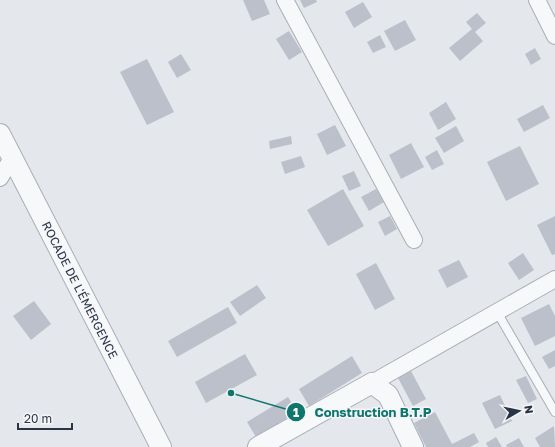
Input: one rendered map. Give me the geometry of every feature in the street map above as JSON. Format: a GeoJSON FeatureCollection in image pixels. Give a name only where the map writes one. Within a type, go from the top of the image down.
{"type":"FeatureCollection","features":[{"type":"Feature","properties":{"kind":"street"},"geometry":{"type":"LineString","coordinates":[[285,0],[414,240]]}},
{"type":"Feature","properties":{"kind":"street"},"geometry":{"type":"LineString","coordinates":[[537,0],[555,36]]}},
{"type":"Feature","properties":{"kind":"street","name":"ROCADE DE L'ÉMERGENCE"},"geometry":{"type":"LineString","coordinates":[[0,134],[160,447]]}},
{"type":"Feature","properties":{"kind":"street"},"geometry":{"type":"LineString","coordinates":[[0,178],[12,158]]}},
{"type":"Feature","properties":{"kind":"street"},"geometry":{"type":"LineString","coordinates":[[258,447],[555,279]]}},
{"type":"Feature","properties":{"kind":"street"},"geometry":{"type":"LineString","coordinates":[[372,383],[388,395],[413,447]]}},
{"type":"Feature","properties":{"kind":"lane"},"geometry":{"type":"LineString","coordinates":[[498,312],[555,412]]}},
{"type":"Feature","properties":{"kind":"building"},"geometry":{"type":"Polygon","coordinates":[[[243,0],[264,0],[270,14],[252,21],[243,0]]]}},
{"type":"Feature","properties":{"kind":"building"},"geometry":{"type":"Polygon","coordinates":[[[300,0],[316,0],[317,2],[304,8],[300,0]]]}},
{"type":"Feature","properties":{"kind":"building"},"geometry":{"type":"Polygon","coordinates":[[[363,2],[372,17],[354,28],[345,12],[363,2]]]}},
{"type":"Feature","properties":{"kind":"building"},"geometry":{"type":"Polygon","coordinates":[[[477,13],[486,23],[475,32],[483,41],[460,61],[449,48],[472,29],[466,22],[477,13]]]}},
{"type":"Feature","properties":{"kind":"building"},"geometry":{"type":"Polygon","coordinates":[[[405,20],[416,40],[395,51],[384,31],[405,20]]]}},
{"type":"Feature","properties":{"kind":"building"},"geometry":{"type":"Polygon","coordinates":[[[289,31],[302,52],[289,60],[276,39],[289,31]]]}},
{"type":"Feature","properties":{"kind":"building"},"geometry":{"type":"Polygon","coordinates":[[[380,35],[386,47],[373,53],[367,42],[380,35]]]}},
{"type":"Feature","properties":{"kind":"building"},"geometry":{"type":"Polygon","coordinates":[[[535,48],[541,59],[531,65],[525,54],[535,48]]]}},
{"type":"Feature","properties":{"kind":"building"},"geometry":{"type":"Polygon","coordinates":[[[181,54],[191,70],[177,78],[168,62],[181,54]]]}},
{"type":"Feature","properties":{"kind":"building"},"geometry":{"type":"Polygon","coordinates":[[[147,59],[174,112],[147,125],[120,72],[147,59]]]}},
{"type":"Feature","properties":{"kind":"building"},"geometry":{"type":"Polygon","coordinates":[[[446,102],[456,119],[438,130],[429,113],[446,102]]]}},
{"type":"Feature","properties":{"kind":"building"},"geometry":{"type":"Polygon","coordinates":[[[543,105],[550,118],[524,132],[517,119],[543,105]]]}},
{"type":"Feature","properties":{"kind":"building"},"geometry":{"type":"Polygon","coordinates":[[[335,125],[346,146],[327,155],[317,134],[335,125]]]}},
{"type":"Feature","properties":{"kind":"building"},"geometry":{"type":"Polygon","coordinates":[[[456,126],[464,141],[444,153],[435,138],[456,126]]]}},
{"type":"Feature","properties":{"kind":"building"},"geometry":{"type":"Polygon","coordinates":[[[291,136],[292,144],[270,149],[269,141],[291,136]]]}},
{"type":"Feature","properties":{"kind":"building"},"geometry":{"type":"Polygon","coordinates":[[[411,143],[424,167],[401,179],[389,155],[411,143]]]}},
{"type":"Feature","properties":{"kind":"building"},"geometry":{"type":"Polygon","coordinates":[[[520,146],[539,184],[506,201],[487,162],[520,146]]]}},
{"type":"Feature","properties":{"kind":"building"},"geometry":{"type":"Polygon","coordinates":[[[437,150],[444,164],[432,170],[425,157],[437,150]]]}},
{"type":"Feature","properties":{"kind":"building"},"geometry":{"type":"Polygon","coordinates":[[[301,156],[305,167],[285,174],[281,162],[301,156]]]}},
{"type":"Feature","properties":{"kind":"building"},"geometry":{"type":"Polygon","coordinates":[[[354,171],[361,186],[349,191],[342,176],[354,171]]]}},
{"type":"Feature","properties":{"kind":"building"},"geometry":{"type":"Polygon","coordinates":[[[343,189],[364,226],[328,246],[307,210],[343,189]]]}},
{"type":"Feature","properties":{"kind":"building"},"geometry":{"type":"Polygon","coordinates":[[[376,189],[384,202],[369,211],[361,197],[376,189]]]}},
{"type":"Feature","properties":{"kind":"building"},"geometry":{"type":"Polygon","coordinates":[[[390,216],[397,229],[385,236],[378,222],[390,216]]]}},
{"type":"Feature","properties":{"kind":"building"},"geometry":{"type":"Polygon","coordinates":[[[555,216],[555,254],[552,255],[537,225],[555,216]]]}},
{"type":"Feature","properties":{"kind":"building"},"geometry":{"type":"Polygon","coordinates":[[[523,253],[534,270],[519,280],[508,263],[523,253]]]}},
{"type":"Feature","properties":{"kind":"building"},"geometry":{"type":"Polygon","coordinates":[[[459,260],[468,277],[447,288],[438,270],[459,260]]]}},
{"type":"Feature","properties":{"kind":"building"},"geometry":{"type":"Polygon","coordinates":[[[376,263],[395,299],[375,310],[356,274],[376,263]]]}},
{"type":"Feature","properties":{"kind":"building"},"geometry":{"type":"Polygon","coordinates":[[[257,285],[266,298],[240,316],[230,302],[257,285]]]}},
{"type":"Feature","properties":{"kind":"building"},"geometry":{"type":"Polygon","coordinates":[[[34,301],[51,324],[31,340],[13,316],[34,301]]]}},
{"type":"Feature","properties":{"kind":"building"},"geometry":{"type":"Polygon","coordinates":[[[549,304],[555,316],[555,336],[535,346],[521,318],[549,304]]]}},
{"type":"Feature","properties":{"kind":"building"},"geometry":{"type":"Polygon","coordinates":[[[228,307],[237,323],[177,357],[168,341],[228,307]]]}},
{"type":"Feature","properties":{"kind":"building"},"geometry":{"type":"Polygon","coordinates":[[[555,350],[555,366],[549,369],[542,357],[555,350]]]}},
{"type":"Feature","properties":{"kind":"building"},"geometry":{"type":"Polygon","coordinates":[[[245,354],[257,375],[206,403],[195,382],[245,354]]]}},
{"type":"Feature","properties":{"kind":"building"},"geometry":{"type":"Polygon","coordinates":[[[352,356],[362,373],[309,406],[299,389],[352,356]]]}},
{"type":"Feature","properties":{"kind":"building"},"geometry":{"type":"Polygon","coordinates":[[[411,371],[426,399],[413,406],[398,378],[411,371]]]}},
{"type":"Feature","properties":{"kind":"building"},"geometry":{"type":"Polygon","coordinates":[[[526,376],[537,399],[528,403],[516,380],[526,376]]]}},
{"type":"Feature","properties":{"kind":"building"},"geometry":{"type":"Polygon","coordinates":[[[500,395],[512,421],[495,429],[482,403],[500,395]]]}},
{"type":"Feature","properties":{"kind":"building"},"geometry":{"type":"Polygon","coordinates":[[[288,397],[297,412],[256,437],[247,422],[288,397]]]}},
{"type":"Feature","properties":{"kind":"building"},"geometry":{"type":"Polygon","coordinates":[[[435,412],[452,444],[474,433],[479,442],[470,447],[426,447],[414,423],[435,412]]]}},
{"type":"Feature","properties":{"kind":"building"},"geometry":{"type":"Polygon","coordinates":[[[554,426],[555,447],[540,447],[535,438],[554,426]]]}},
{"type":"Feature","properties":{"kind":"building"},"geometry":{"type":"Polygon","coordinates":[[[496,437],[502,447],[488,447],[486,443],[496,437]]]}},
{"type":"Feature","properties":{"kind":"building"},"geometry":{"type":"Polygon","coordinates":[[[519,438],[524,447],[507,447],[506,445],[519,438]]]}},
{"type":"Feature","properties":{"kind":"place","name":"Construction B.T.P"},"geometry":{"type":"Point","coordinates":[231,393]}}]}
